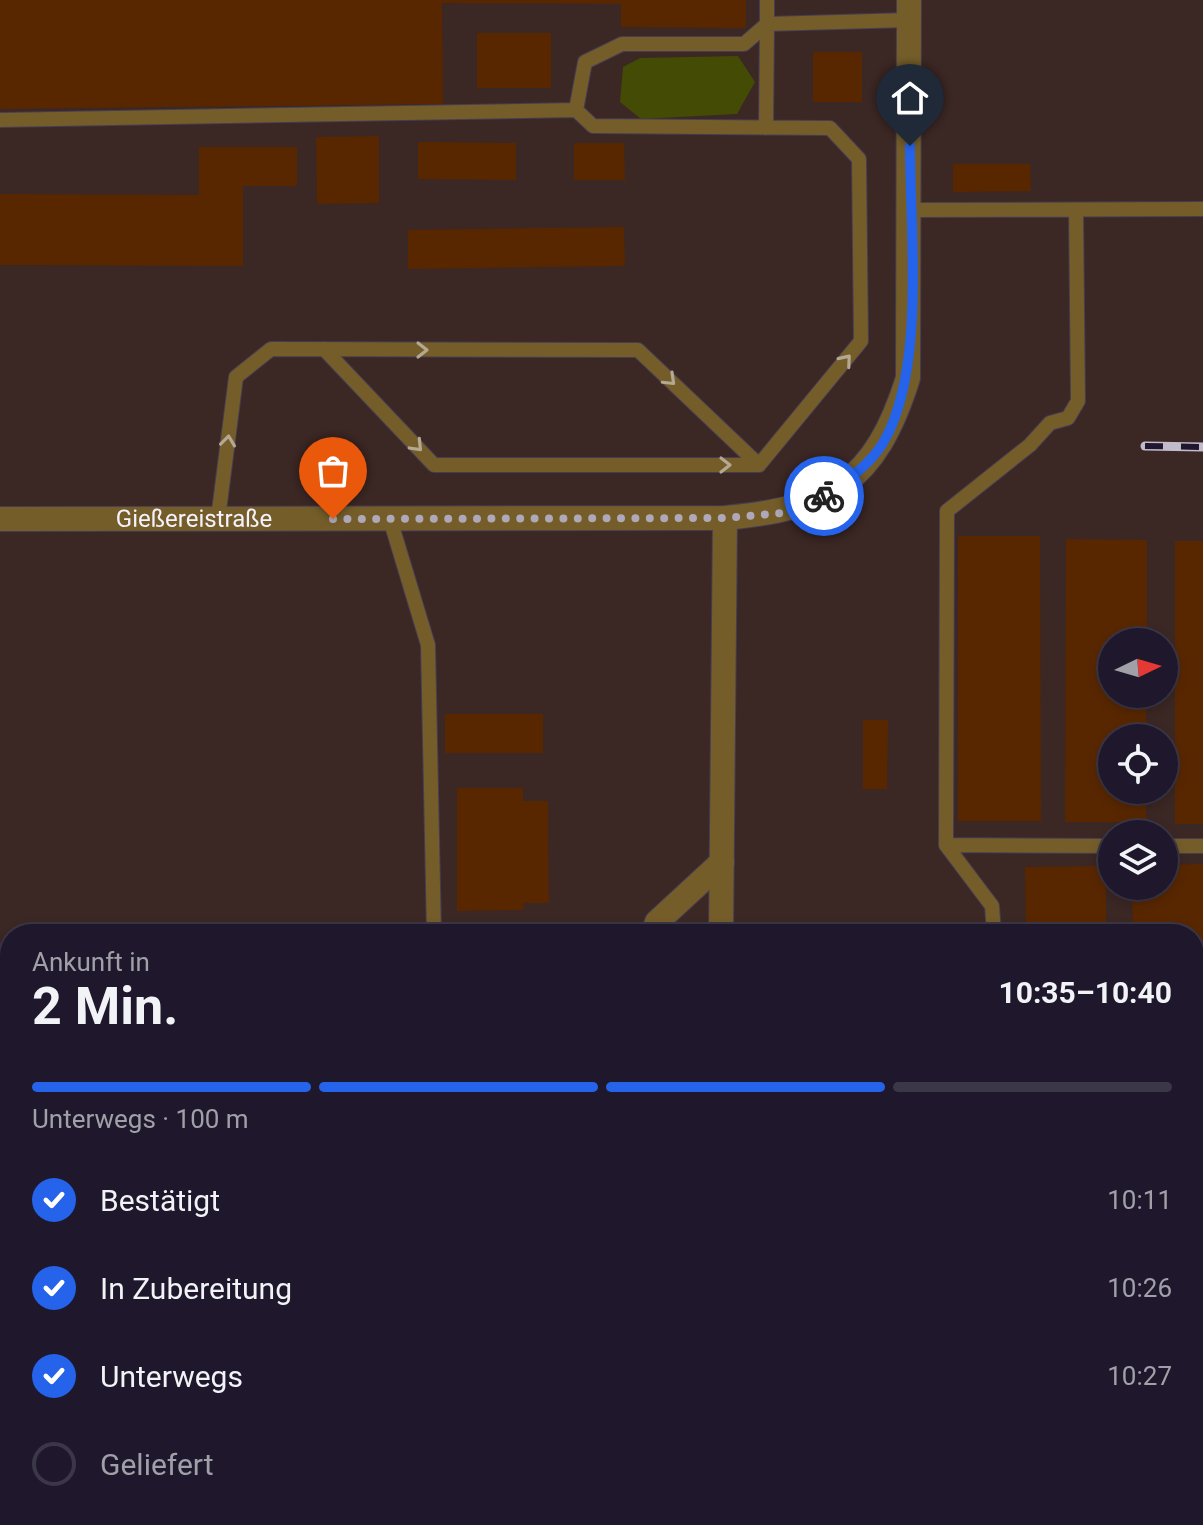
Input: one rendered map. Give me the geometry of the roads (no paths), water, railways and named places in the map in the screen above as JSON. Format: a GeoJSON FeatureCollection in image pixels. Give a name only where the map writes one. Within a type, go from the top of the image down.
{"type":"FeatureCollection","features":[{"type":"Feature","properties":{"kind":"street","name":"Gießereistraße"},"geometry":{"type":"LineString","coordinates":[[0,519],[725,518],[782,513],[823,497],[860,470],[882,445],[896,418],[908,378],[909,10]]}},
{"type":"Feature","properties":{"kind":"street"},"geometry":{"type":"LineString","coordinates":[[721,924],[725,518]]}},
{"type":"Feature","properties":{"kind":"street"},"geometry":{"type":"LineString","coordinates":[[656,924],[722,862]]}},
{"type":"Feature","properties":{"kind":"lane"},"geometry":{"type":"LineString","coordinates":[[766,128],[767,0]]}},
{"type":"Feature","properties":{"kind":"lane"},"geometry":{"type":"LineString","coordinates":[[576,110],[585,62],[622,44],[744,44],[767,24],[909,10]]}},
{"type":"Feature","properties":{"kind":"lane"},"geometry":{"type":"LineString","coordinates":[[0,120],[576,110],[593,126],[830,128],[859,159],[861,341],[759,465]]}},
{"type":"Feature","properties":{"kind":"lane"},"geometry":{"type":"LineString","coordinates":[[910,210],[1203,209]]}},
{"type":"Feature","properties":{"kind":"lane"},"geometry":{"type":"LineString","coordinates":[[993,924],[992,906],[946,845],[947,511],[1030,445],[1050,423],[1068,418],[1078,401],[1076,210]]}},
{"type":"Feature","properties":{"kind":"lane"},"geometry":{"type":"LineString","coordinates":[[218,519],[236,377],[271,349],[638,350],[759,465]]}},
{"type":"Feature","properties":{"kind":"lane"},"geometry":{"type":"LineString","coordinates":[[324,349],[434,465],[759,465]]}},
{"type":"Feature","properties":{"kind":"lane"},"geometry":{"type":"LineString","coordinates":[[390,519],[428,645],[434,924]]}},
{"type":"Feature","properties":{"kind":"lane"},"geometry":{"type":"LineString","coordinates":[[946,845],[1098,846]]}},
{"type":"Feature","properties":{"kind":"lane"},"geometry":{"type":"LineString","coordinates":[[1178,846],[1203,846]]}},
{"type":"Feature","properties":{"kind":"railway"},"geometry":{"type":"LineString","coordinates":[[1145,446],[1203,447]]}}]}
